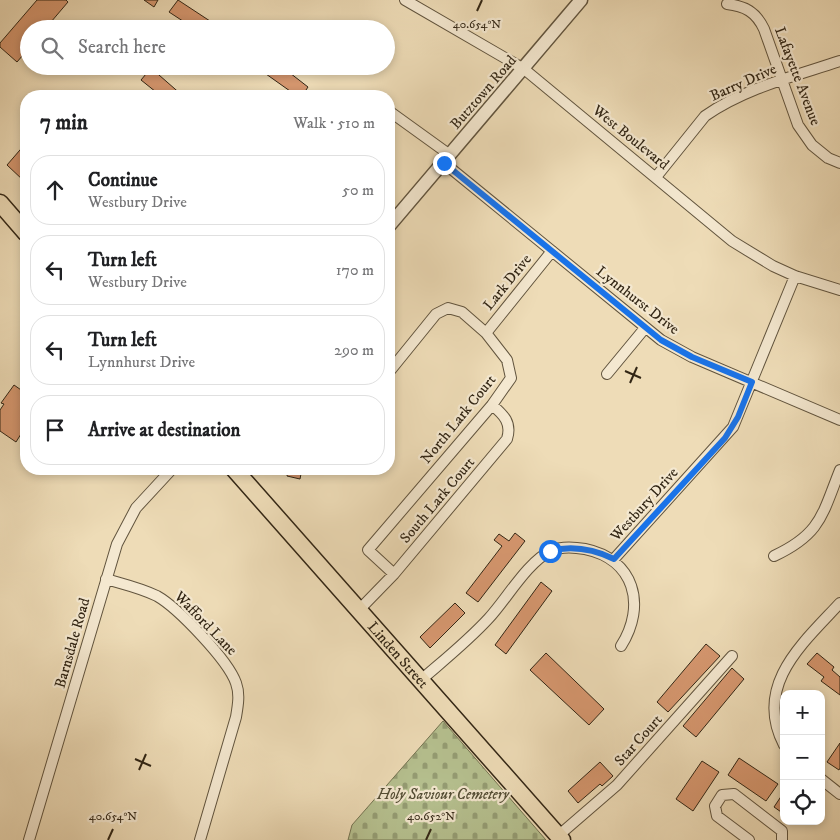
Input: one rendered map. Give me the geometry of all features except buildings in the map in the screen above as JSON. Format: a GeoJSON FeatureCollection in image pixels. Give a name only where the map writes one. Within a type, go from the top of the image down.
{"type":"FeatureCollection","features":[{"type":"Feature","properties":{"kind":"main road"},"geometry":{"type":"LineString","coordinates":[[0,203],[6,215],[20,228]]}},
{"type":"Feature","properties":{"kind":"main road","name":"Linden Street"},"geometry":{"type":"LineString","coordinates":[[239,475],[560,838]]}},
{"type":"Feature","properties":{"kind":"street","name":"West Boulevard"},"geometry":{"type":"LineString","coordinates":[[405,0],[524,69],[732,241],[773,266],[795,276],[840,290]]}},
{"type":"Feature","properties":{"kind":"street","name":"Butztown Road"},"geometry":{"type":"LineString","coordinates":[[395,219],[581,0]]}},
{"type":"Feature","properties":{"kind":"street","name":"Lafayette Avenue"},"geometry":{"type":"LineString","coordinates":[[727,4],[744,7],[758,17],[783,80],[798,125],[820,151],[840,163]]}},
{"type":"Feature","properties":{"kind":"street","name":"Barry Drive"},"geometry":{"type":"LineString","coordinates":[[656,177],[705,116],[731,101],[783,80],[840,61]]}},
{"type":"Feature","properties":{"kind":"street","name":"Lynnhurst Drive"},"geometry":{"type":"LineString","coordinates":[[395,116],[645,328],[692,357],[840,420]]}},
{"type":"Feature","properties":{"kind":"street","name":"Lark Drive"},"geometry":{"type":"LineString","coordinates":[[486,333],[552,251]]}},
{"type":"Feature","properties":{"kind":"street","name":"Westbury Drive"},"geometry":{"type":"LineString","coordinates":[[421,680],[471,637],[533,565],[550,551],[581,548],[601,553],[614,559],[725,438],[738,417],[795,276]]}},
{"type":"Feature","properties":{"kind":"street","name":"North Lark Court"},"geometry":{"type":"LineString","coordinates":[[394,574],[368,550],[492,404],[510,378],[510,370],[503,354],[486,333],[462,312],[448,308],[436,314],[395,365]]}},
{"type":"Feature","properties":{"kind":"street"},"geometry":{"type":"LineString","coordinates":[[607,374],[645,328]]}},
{"type":"Feature","properties":{"kind":"street","name":"South Lark Court"},"geometry":{"type":"LineString","coordinates":[[359,610],[394,574],[507,439],[510,430],[506,417],[492,404]]}},
{"type":"Feature","properties":{"kind":"street"},"geometry":{"type":"LineString","coordinates":[[774,556],[795,546],[810,533],[820,519],[840,470]]}},
{"type":"Feature","properties":{"kind":"street","name":"Barnsdale Road"},"geometry":{"type":"LineString","coordinates":[[29,840],[106,579],[128,518],[167,475]]}},
{"type":"Feature","properties":{"kind":"street"},"geometry":{"type":"LineString","coordinates":[[614,559],[628,578],[634,604],[632,622],[621,646]]}},
{"type":"Feature","properties":{"kind":"street","name":"Wafford Lane"},"geometry":{"type":"LineString","coordinates":[[106,579],[151,593],[169,604],[227,665],[236,684],[238,702],[236,717],[200,840]]}},
{"type":"Feature","properties":{"kind":"street"},"geometry":{"type":"LineString","coordinates":[[781,735],[776,718],[774,698],[779,678],[786,664],[840,603]]}},
{"type":"Feature","properties":{"kind":"street","name":"Star Court"},"geometry":{"type":"LineString","coordinates":[[560,838],[617,785],[732,656]]}},
{"type":"Feature","properties":{"kind":"street"},"geometry":{"type":"LineString","coordinates":[[823,780],[840,794]]}},
{"type":"Feature","properties":{"kind":"street"},"geometry":{"type":"LineString","coordinates":[[749,840],[717,816],[715,806],[722,795],[734,794],[782,831],[782,840]]}},
{"type":"Feature","properties":{"kind":"green space","name":"Holy Saviour Cemetery"},"geometry":{"type":"Polygon","coordinates":[[[443,721],[546,840],[348,840],[352,825],[443,721]]]}},
{"type":"Feature","properties":{"kind":"route"},"geometry":{"type":"LineString","coordinates":[[444,163],[661,340],[692,357],[752,382],[738,417],[725,438],[614,559],[593,550],[581,548],[572,547],[550,551]]}}]}
